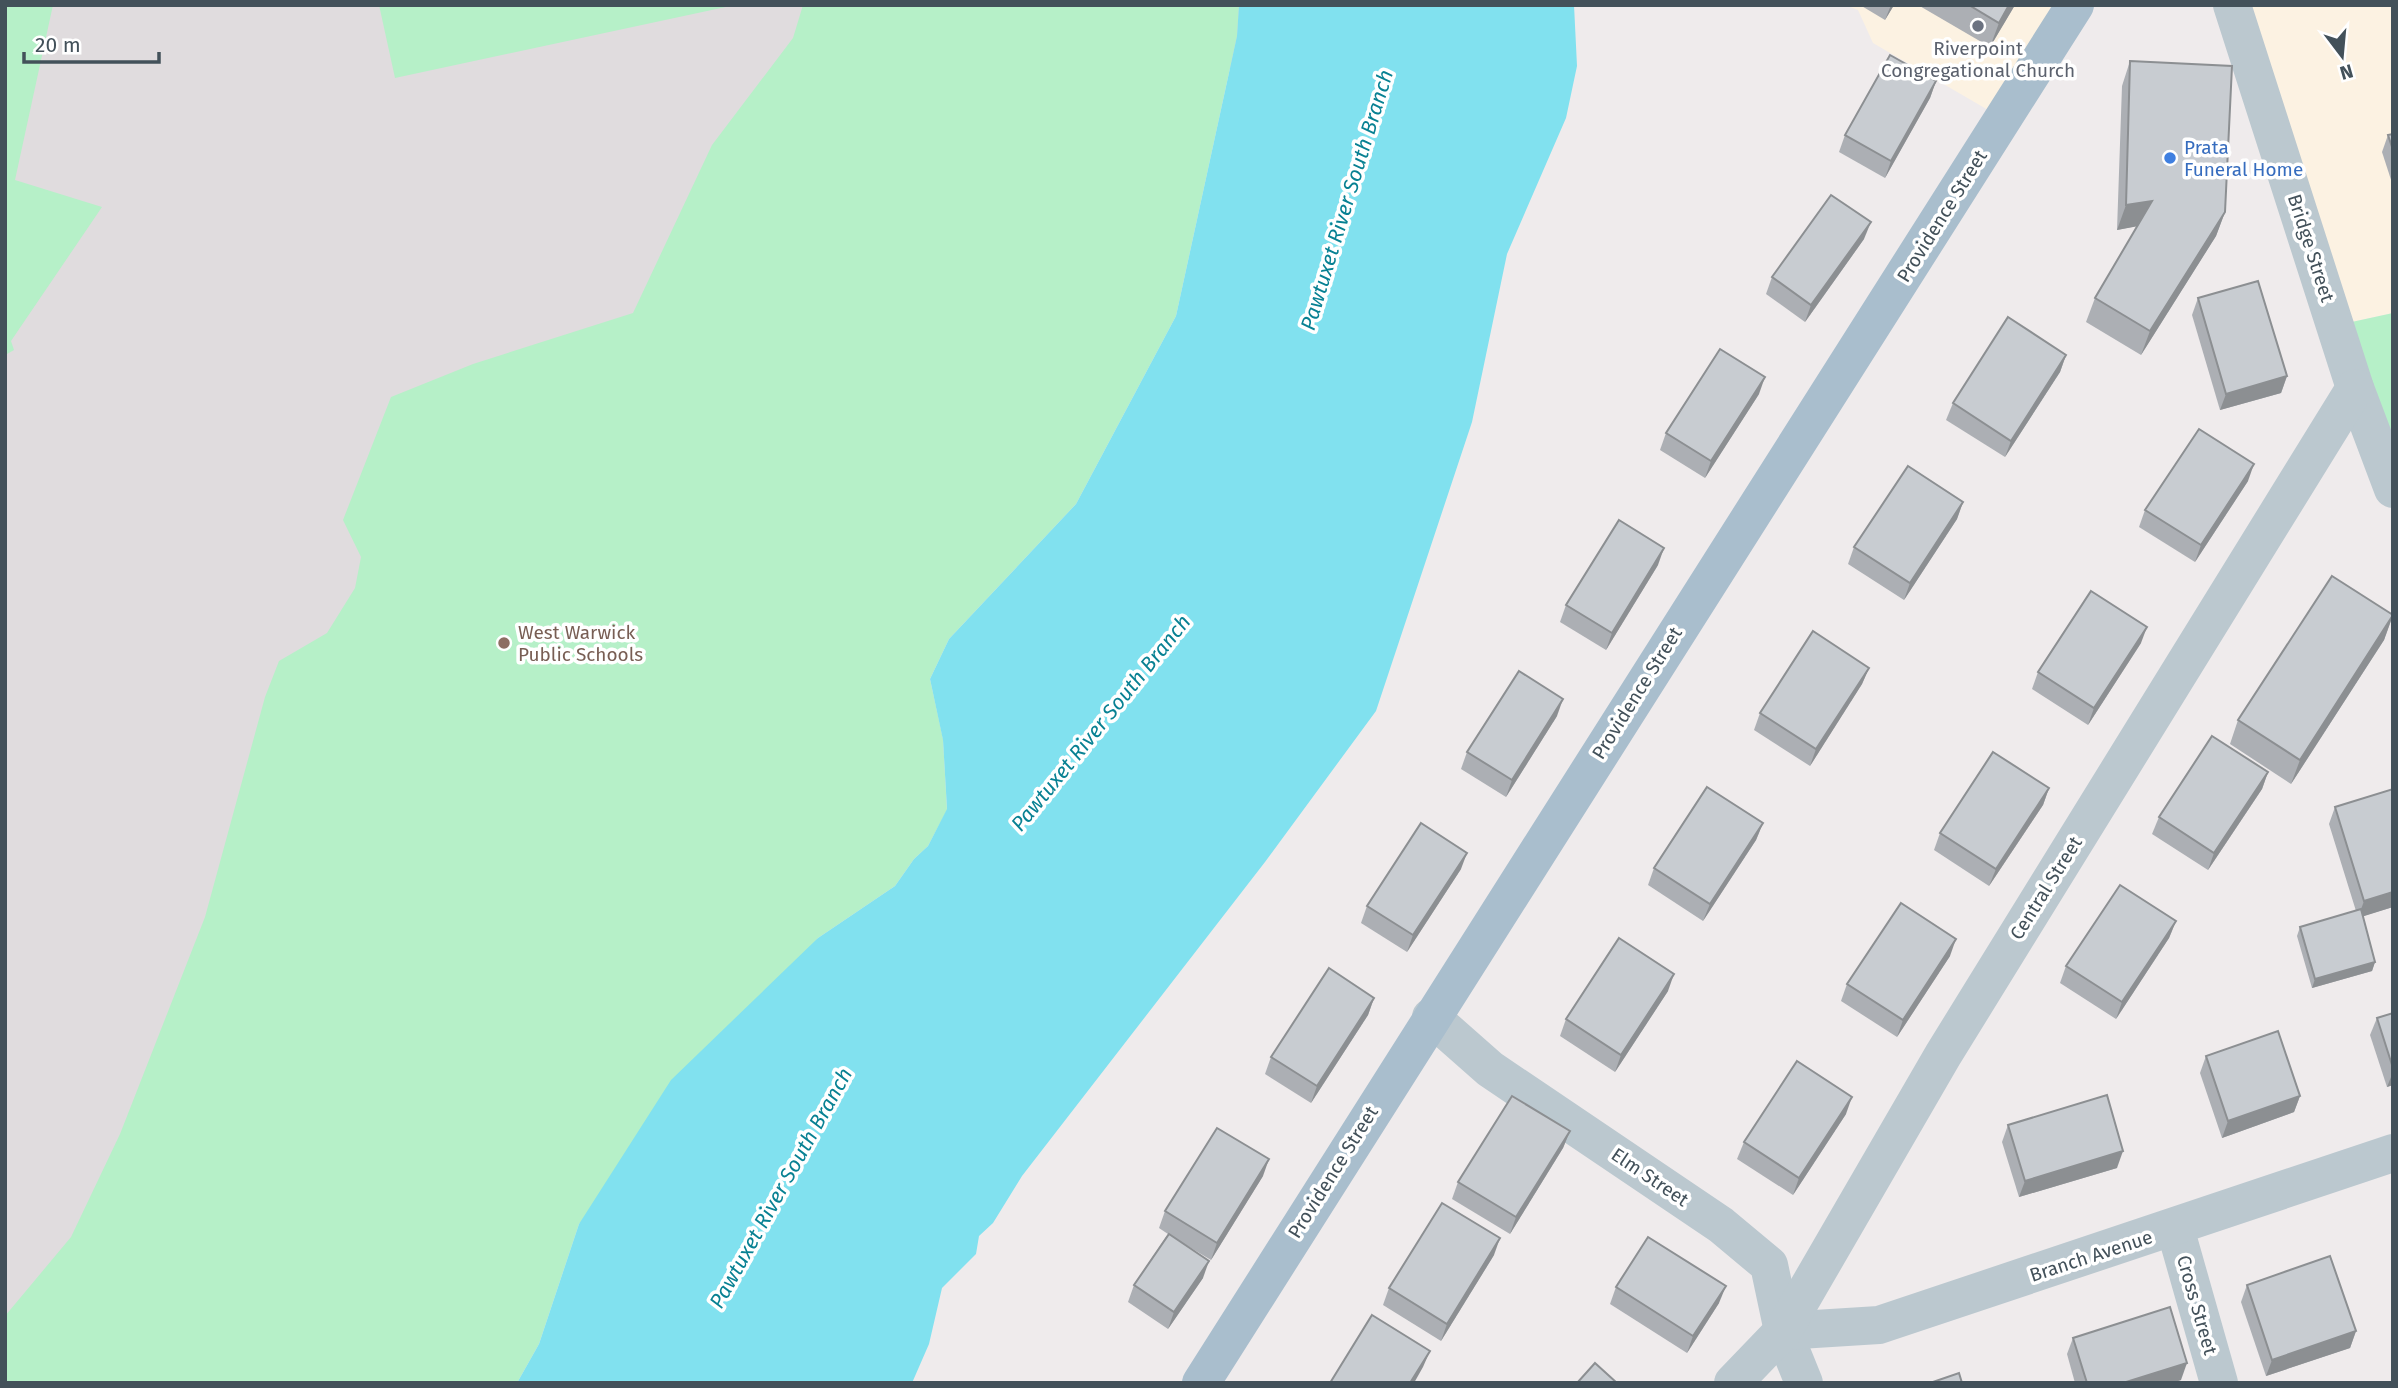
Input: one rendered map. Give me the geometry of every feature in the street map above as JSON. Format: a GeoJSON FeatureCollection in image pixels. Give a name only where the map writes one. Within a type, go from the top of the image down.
{"type":"FeatureCollection","features":[{"type":"Feature","properties":{"kind":"main road","name":"Providence Street"},"geometry":{"type":"LineString","coordinates":[[1201,1383],[2075,5]]}},
{"type":"Feature","properties":{"kind":"street","name":"Bridge Street"},"geometry":{"type":"LineString","coordinates":[[2232,5],[2355,388],[2393,489]]}},
{"type":"Feature","properties":{"kind":"street","name":"Central Street"},"geometry":{"type":"LineString","coordinates":[[1733,1383],[1783,1331],[1943,1055],[2355,388]]}},
{"type":"Feature","properties":{"kind":"street","name":"Elm Street"},"geometry":{"type":"LineString","coordinates":[[1431,1017],[1490,1069],[1721,1225],[1769,1265],[1783,1331],[1804,1383]]}},
{"type":"Feature","properties":{"kind":"street","name":"Branch Avenue"},"geometry":{"type":"LineString","coordinates":[[1783,1331],[1879,1325],[2393,1153]]}},
{"type":"Feature","properties":{"kind":"street","name":"Cross Street"},"geometry":{"type":"LineString","coordinates":[[2175,1228],[2219,1383]]}},
{"type":"Feature","properties":{"kind":"shaded area","name":"West Warwick Public Schools"},"geometry":{"type":"Polygon","coordinates":[[[5,5],[1289,5],[5,1383],[5,5]]]}},
{"type":"Feature","properties":{"kind":"shaded area"},"geometry":{"type":"Polygon","coordinates":[[[1845,5],[2075,5],[1995,114],[1873,43],[1858,10],[1845,5]]]}},
{"type":"Feature","properties":{"kind":"shaded area"},"geometry":{"type":"Polygon","coordinates":[[[2233,5],[2393,5],[2393,313],[2338,325],[2233,5]]]}},
{"type":"Feature","properties":{"kind":"green space"},"geometry":{"type":"Polygon","coordinates":[[[5,5],[53,5],[15,180],[102,207],[11,341],[14,350],[7,354],[5,5]]]}},
{"type":"Feature","properties":{"kind":"green space"},"geometry":{"type":"Polygon","coordinates":[[[379,5],[735,5],[395,78],[379,5]]]}},
{"type":"Feature","properties":{"kind":"green space","name":"West Warwick Public Schools"},"geometry":{"type":"Polygon","coordinates":[[[803,5],[1239,5],[1237,36],[1176,316],[1076,504],[949,639],[930,679],[943,739],[947,810],[928,846],[914,859],[895,886],[818,938],[579,1224],[539,1344],[517,1383],[5,1383],[5,1316],[71,1237],[120,1134],[205,917],[265,697],[279,661],[327,633],[355,588],[361,557],[343,520],[391,397],[473,364],[633,313],[712,145],[793,38],[803,5]]]}},
{"type":"Feature","properties":{"kind":"green space"},"geometry":{"type":"Polygon","coordinates":[[[2393,313],[2393,494],[2338,325],[2393,313]]]}},
{"type":"Feature","properties":{"kind":"water","name":"Pawtuxet River South Branch"},"geometry":{"type":"Polygon","coordinates":[[[1239,5],[1574,5],[1577,66],[1566,118],[1507,254],[1472,422],[1376,711],[1265,862],[1022,1176],[993,1223],[979,1236],[976,1254],[942,1288],[929,1344],[912,1383],[517,1383],[539,1344],[579,1224],[671,1080],[818,938],[895,886],[914,859],[928,846],[947,809],[943,740],[930,679],[949,639],[1076,504],[1176,316],[1237,36],[1239,5]]]}},
{"type":"Feature","properties":{"kind":"building"},"geometry":{"type":"Polygon","coordinates":[[[1969,5],[2009,5],[1999,23],[1969,5]]]}},
{"type":"Feature","properties":{"kind":"building"},"geometry":{"type":"Polygon","coordinates":[[[1890,55],[1936,81],[1891,161],[1845,135],[1890,55]]]}},
{"type":"Feature","properties":{"kind":"building","name":"Prata Funeral Home"},"geometry":{"type":"Polygon","coordinates":[[[2130,61],[2232,66],[2225,212],[2150,331],[2095,298],[2152,201],[2126,205],[2130,61]]]}},
{"type":"Feature","properties":{"kind":"building"},"geometry":{"type":"Polygon","coordinates":[[[2393,134],[2393,150],[2388,135],[2393,134]]]}},
{"type":"Feature","properties":{"kind":"building"},"geometry":{"type":"Polygon","coordinates":[[[1831,195],[1871,222],[1811,305],[1772,277],[1831,195]]]}},
{"type":"Feature","properties":{"kind":"building"},"geometry":{"type":"Polygon","coordinates":[[[2258,281],[2287,376],[2226,394],[2198,298],[2258,281]]]}},
{"type":"Feature","properties":{"kind":"building"},"geometry":{"type":"Polygon","coordinates":[[[2008,317],[2066,355],[2011,441],[1953,403],[2008,317]]]}},
{"type":"Feature","properties":{"kind":"building"},"geometry":{"type":"Polygon","coordinates":[[[1720,349],[1765,377],[1711,461],[1666,433],[1720,349]]]}},
{"type":"Feature","properties":{"kind":"building"},"geometry":{"type":"Polygon","coordinates":[[[2199,429],[2254,464],[2201,545],[2145,510],[2199,429]]]}},
{"type":"Feature","properties":{"kind":"building"},"geometry":{"type":"Polygon","coordinates":[[[1908,466],[1963,502],[1910,583],[1854,547],[1908,466]]]}},
{"type":"Feature","properties":{"kind":"building"},"geometry":{"type":"Polygon","coordinates":[[[1619,520],[1664,548],[1612,633],[1566,605],[1619,520]]]}},
{"type":"Feature","properties":{"kind":"building"},"geometry":{"type":"Polygon","coordinates":[[[2332,576],[2393,615],[2300,760],[2238,720],[2332,576]]]}},
{"type":"Feature","properties":{"kind":"building"},"geometry":{"type":"Polygon","coordinates":[[[2091,591],[2147,627],[2094,708],[2038,672],[2091,591]]]}},
{"type":"Feature","properties":{"kind":"building"},"geometry":{"type":"Polygon","coordinates":[[[1813,631],[1869,668],[1816,749],[1760,713],[1813,631]]]}},
{"type":"Feature","properties":{"kind":"building"},"geometry":{"type":"Polygon","coordinates":[[[1519,671],[1563,699],[1512,780],[1467,752],[1519,671]]]}},
{"type":"Feature","properties":{"kind":"building"},"geometry":{"type":"Polygon","coordinates":[[[2212,736],[2268,772],[2214,853],[2159,817],[2212,736]]]}},
{"type":"Feature","properties":{"kind":"building"},"geometry":{"type":"Polygon","coordinates":[[[1993,752],[2049,788],[1996,869],[1940,833],[1993,752]]]}},
{"type":"Feature","properties":{"kind":"building"},"geometry":{"type":"Polygon","coordinates":[[[1707,787],[1763,823],[1710,904],[1654,868],[1707,787]]]}},
{"type":"Feature","properties":{"kind":"building"},"geometry":{"type":"Polygon","coordinates":[[[2393,789],[2393,892],[2364,901],[2335,807],[2393,789]]]}},
{"type":"Feature","properties":{"kind":"building"},"geometry":{"type":"Polygon","coordinates":[[[1421,823],[1467,853],[1413,935],[1367,906],[1421,823]]]}},
{"type":"Feature","properties":{"kind":"building"},"geometry":{"type":"Polygon","coordinates":[[[2120,885],[2176,921],[2122,1002],[2066,966],[2120,885]]]}},
{"type":"Feature","properties":{"kind":"building"},"geometry":{"type":"Polygon","coordinates":[[[1901,903],[1956,939],[1903,1020],[1847,984],[1901,903]]]}},
{"type":"Feature","properties":{"kind":"building"},"geometry":{"type":"Polygon","coordinates":[[[2361,909],[2375,962],[2315,979],[2300,927],[2361,909]]]}},
{"type":"Feature","properties":{"kind":"building"},"geometry":{"type":"Polygon","coordinates":[[[1619,938],[1674,974],[1621,1055],[1566,1019],[1619,938]]]}},
{"type":"Feature","properties":{"kind":"building"},"geometry":{"type":"Polygon","coordinates":[[[1329,968],[1374,998],[1317,1086],[1271,1057],[1329,968]]]}},
{"type":"Feature","properties":{"kind":"building"},"geometry":{"type":"Polygon","coordinates":[[[2393,1013],[2393,1068],[2377,1018],[2393,1013]]]}},
{"type":"Feature","properties":{"kind":"building"},"geometry":{"type":"Polygon","coordinates":[[[2278,1031],[2300,1096],[2228,1121],[2206,1056],[2278,1031]]]}},
{"type":"Feature","properties":{"kind":"building"},"geometry":{"type":"Polygon","coordinates":[[[1797,1061],[1852,1097],[1799,1178],[1744,1142],[1797,1061]]]}},
{"type":"Feature","properties":{"kind":"building"},"geometry":{"type":"Polygon","coordinates":[[[2107,1095],[2123,1151],[2025,1181],[2008,1125],[2107,1095]]]}},
{"type":"Feature","properties":{"kind":"building"},"geometry":{"type":"Polygon","coordinates":[[[1512,1096],[1570,1131],[1516,1217],[1458,1182],[1512,1096]]]}},
{"type":"Feature","properties":{"kind":"building"},"geometry":{"type":"Polygon","coordinates":[[[1217,1128],[1269,1159],[1217,1243],[1165,1211],[1217,1128]]]}},
{"type":"Feature","properties":{"kind":"building"},"geometry":{"type":"Polygon","coordinates":[[[1442,1203],[1500,1238],[1447,1324],[1389,1288],[1442,1203]]]}},
{"type":"Feature","properties":{"kind":"building"},"geometry":{"type":"Polygon","coordinates":[[[1169,1234],[1209,1261],[1174,1312],[1134,1285],[1169,1234]]]}},
{"type":"Feature","properties":{"kind":"building"},"geometry":{"type":"Polygon","coordinates":[[[1648,1237],[1726,1286],[1693,1336],[1616,1287],[1648,1237]]]}},
{"type":"Feature","properties":{"kind":"building"},"geometry":{"type":"Polygon","coordinates":[[[2330,1256],[2356,1331],[2272,1360],[2247,1285],[2330,1256]]]}},
{"type":"Feature","properties":{"kind":"building"},"geometry":{"type":"Polygon","coordinates":[[[2170,1307],[2187,1363],[2123,1383],[2087,1383],[2073,1338],[2170,1307]]]}},
{"type":"Feature","properties":{"kind":"building"},"geometry":{"type":"Polygon","coordinates":[[[1372,1315],[1430,1351],[1410,1383],[1330,1383],[1372,1315]]]}},
{"type":"Feature","properties":{"kind":"building"},"geometry":{"type":"Polygon","coordinates":[[[1595,1363],[1617,1383],[1577,1383],[1595,1363]]]}},
{"type":"Feature","properties":{"kind":"building"},"geometry":{"type":"Polygon","coordinates":[[[1959,1373],[1962,1383],[1930,1383],[1959,1373]]]}},
{"type":"Feature","properties":{"kind":"place","name":"Riverpoint Congregational Church"},"geometry":{"type":"Point","coordinates":[1978,26]}},
{"type":"Feature","properties":{"kind":"place","name":"Prata Funeral Home"},"geometry":{"type":"Point","coordinates":[2170,158]}},
{"type":"Feature","properties":{"kind":"place","name":"West Warwick Public Schools"},"geometry":{"type":"Point","coordinates":[504,643]}}]}
